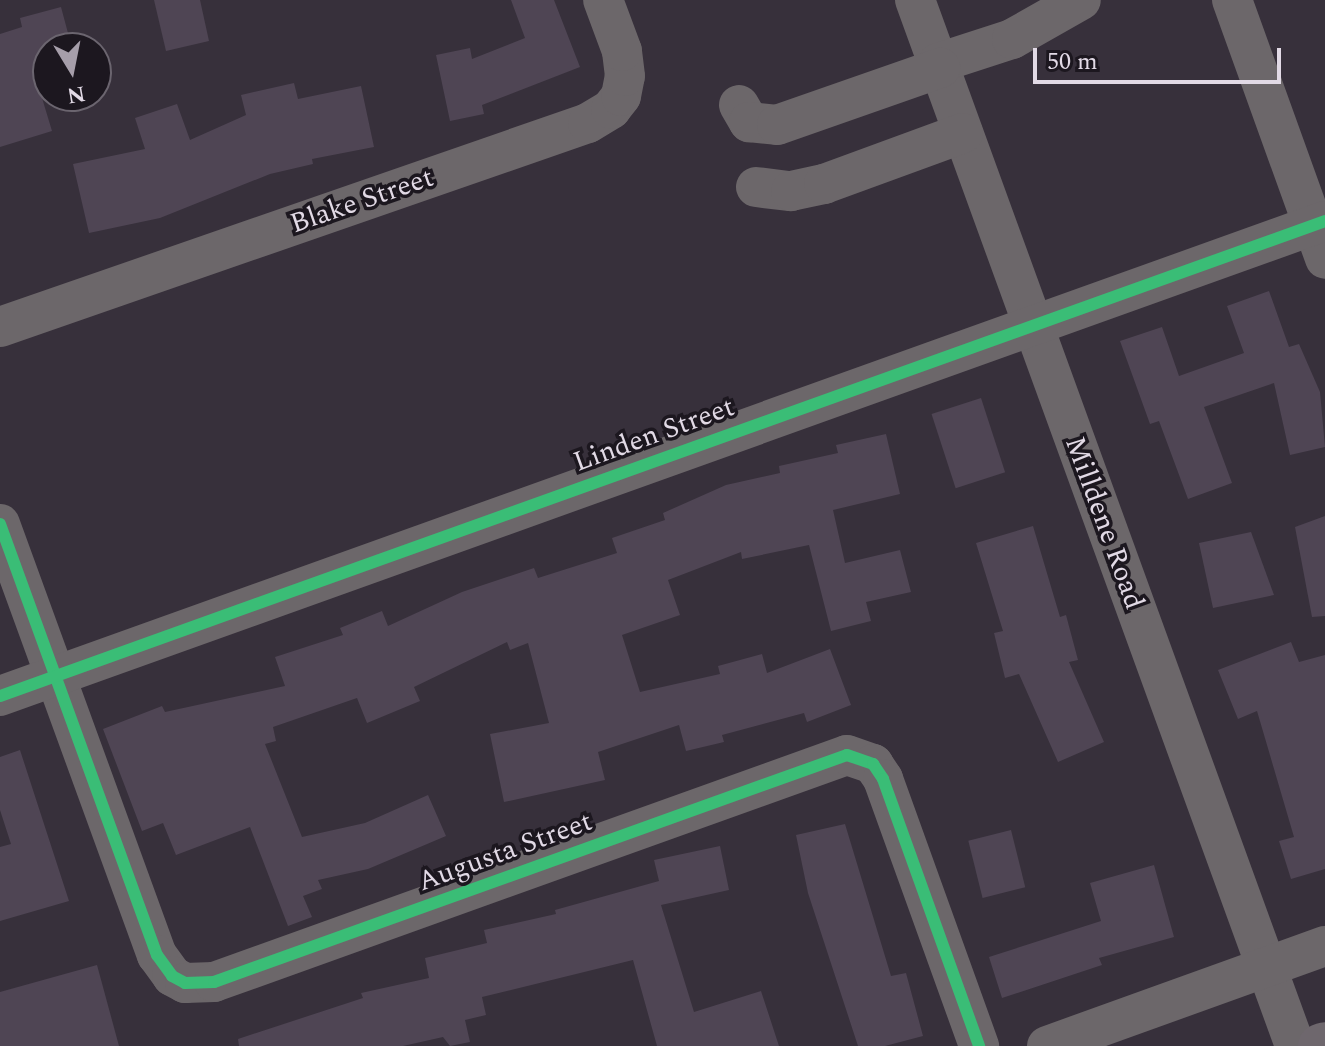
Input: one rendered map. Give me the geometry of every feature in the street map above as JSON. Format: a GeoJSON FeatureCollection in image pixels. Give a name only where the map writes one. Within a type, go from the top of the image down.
{"type":"FeatureCollection","features":[{"type":"Feature","properties":{"kind":"street","name":"Blake Street"},"geometry":{"type":"LineString","coordinates":[[0,327],[588,123],[611,109],[621,96],[625,76],[622,51],[603,0]]}},
{"type":"Feature","properties":{"kind":"street","name":"Milldene Road"},"geometry":{"type":"LineString","coordinates":[[915,0],[1295,1046]]}},
{"type":"Feature","properties":{"kind":"street"},"geometry":{"type":"LineString","coordinates":[[739,105],[749,122],[777,125],[1012,39],[1081,0]]}},
{"type":"Feature","properties":{"kind":"street"},"geometry":{"type":"LineString","coordinates":[[1232,0],[1321,235]]}},
{"type":"Feature","properties":{"kind":"street"},"geometry":{"type":"LineString","coordinates":[[756,187],[791,191],[824,184],[963,133]]}},
{"type":"Feature","properties":{"kind":"street","name":"Linden Street"},"geometry":{"type":"LineString","coordinates":[[0,696],[1032,324],[1321,235]]}},
{"type":"Feature","properties":{"kind":"street"},"geometry":{"type":"LineString","coordinates":[[0,524],[56,677]]}},
{"type":"Feature","properties":{"kind":"street","name":"Augusta Street"},"geometry":{"type":"LineString","coordinates":[[56,677],[157,955],[172,976],[185,983],[214,982],[847,755],[866,759],[883,779],[979,1046]]}},
{"type":"Feature","properties":{"kind":"street"},"geometry":{"type":"LineString","coordinates":[[1047,1046],[1325,946]]}},
{"type":"Feature","properties":{"kind":"building"},"geometry":{"type":"Polygon","coordinates":[[[154,0],[200,0],[209,41],[166,51],[154,0]]]}},
{"type":"Feature","properties":{"kind":"building"},"geometry":{"type":"Polygon","coordinates":[[[511,0],[554,0],[580,67],[482,105],[484,114],[450,121],[436,55],[470,48],[472,59],[525,38],[511,0]]]}},
{"type":"Feature","properties":{"kind":"building"},"geometry":{"type":"Polygon","coordinates":[[[61,7],[68,32],[32,32],[32,112],[46,112],[52,131],[0,147],[0,34],[22,27],[20,18],[61,7]]]}},
{"type":"Feature","properties":{"kind":"building"},"geometry":{"type":"Polygon","coordinates":[[[294,83],[298,99],[361,86],[374,147],[312,159],[313,164],[270,174],[160,218],[89,233],[73,164],[145,149],[135,118],[177,104],[190,140],[246,115],[241,95],[294,83]]]}},
{"type":"Feature","properties":{"kind":"building"},"geometry":{"type":"Polygon","coordinates":[[[1269,291],[1289,347],[1299,344],[1320,392],[1325,447],[1290,455],[1274,383],[1204,407],[1232,483],[1188,499],[1159,421],[1150,424],[1120,341],[1162,327],[1179,376],[1244,353],[1227,306],[1269,291]]]}},
{"type":"Feature","properties":{"kind":"building"},"geometry":{"type":"Polygon","coordinates":[[[981,398],[1005,472],[956,488],[932,414],[981,398]]]}},
{"type":"Feature","properties":{"kind":"building"},"geometry":{"type":"Polygon","coordinates":[[[886,434],[900,494],[833,510],[845,563],[900,550],[911,592],[866,602],[871,621],[831,631],[809,545],[742,559],[741,552],[668,580],[680,615],[622,635],[640,692],[720,674],[718,666],[762,654],[767,673],[830,649],[851,705],[807,722],[804,713],[722,735],[724,742],[686,751],[679,725],[598,752],[605,780],[504,802],[490,734],[549,723],[528,643],[510,650],[507,642],[414,687],[420,701],[367,723],[357,698],[273,727],[276,741],[265,744],[302,837],[365,823],[428,795],[446,836],[368,869],[318,880],[322,889],[303,896],[312,917],[288,926],[250,827],[176,855],[163,823],[142,831],[103,729],[162,706],[165,712],[285,686],[275,657],[343,635],[340,628],[382,611],[388,626],[462,592],[534,568],[538,578],[617,553],[612,538],[665,520],[663,513],[726,485],[780,473],[779,466],[838,453],[836,445],[886,434]]]}},
{"type":"Feature","properties":{"kind":"building"},"geometry":{"type":"Polygon","coordinates":[[[1325,516],[1325,616],[1312,617],[1295,527],[1325,516]]]}},
{"type":"Feature","properties":{"kind":"building"},"geometry":{"type":"Polygon","coordinates":[[[1033,526],[1060,617],[1066,615],[1078,660],[1069,662],[1104,742],[1058,762],[1019,674],[1005,678],[994,633],[1003,631],[976,543],[1033,526]]]}},
{"type":"Feature","properties":{"kind":"building"},"geometry":{"type":"Polygon","coordinates":[[[1251,532],[1274,595],[1213,608],[1199,543],[1251,532]]]}},
{"type":"Feature","properties":{"kind":"building"},"geometry":{"type":"Polygon","coordinates":[[[1291,642],[1299,662],[1325,655],[1325,869],[1291,879],[1279,841],[1294,837],[1257,711],[1238,719],[1218,670],[1291,642]]]}},
{"type":"Feature","properties":{"kind":"building"},"geometry":{"type":"Polygon","coordinates":[[[20,750],[69,901],[0,921],[0,847],[11,844],[0,810],[0,757],[20,750]]]}},
{"type":"Feature","properties":{"kind":"building"},"geometry":{"type":"Polygon","coordinates":[[[845,824],[891,976],[906,973],[923,1036],[885,1046],[858,1046],[808,893],[796,835],[845,824]]]}},
{"type":"Feature","properties":{"kind":"building"},"geometry":{"type":"Polygon","coordinates":[[[1011,830],[1025,887],[983,898],[968,841],[1011,830]]]}},
{"type":"Feature","properties":{"kind":"building"},"geometry":{"type":"Polygon","coordinates":[[[720,846],[729,890],[661,905],[694,1012],[761,991],[779,1046],[657,1046],[633,960],[482,997],[486,1015],[465,1020],[470,1042],[450,1046],[443,1037],[403,1046],[239,1046],[238,1039],[363,998],[361,993],[429,978],[425,958],[487,943],[484,930],[556,914],[555,910],[659,881],[654,860],[720,846]]]}},
{"type":"Feature","properties":{"kind":"building"},"geometry":{"type":"Polygon","coordinates":[[[1154,865],[1174,937],[1099,958],[1102,965],[1002,998],[989,957],[1101,921],[1090,883],[1154,865]]]}},
{"type":"Feature","properties":{"kind":"building"},"geometry":{"type":"Polygon","coordinates":[[[97,965],[119,1046],[0,1046],[0,992],[97,965]]]}},
{"type":"Feature","properties":{"kind":"cycle path"},"geometry":{"type":"LineString","coordinates":[[0,696],[1325,221]]}},
{"type":"Feature","properties":{"kind":"cycle path"},"geometry":{"type":"LineString","coordinates":[[0,524],[157,955],[172,976],[185,983],[214,982],[847,755],[873,764],[883,779],[979,1046]]}}]}
